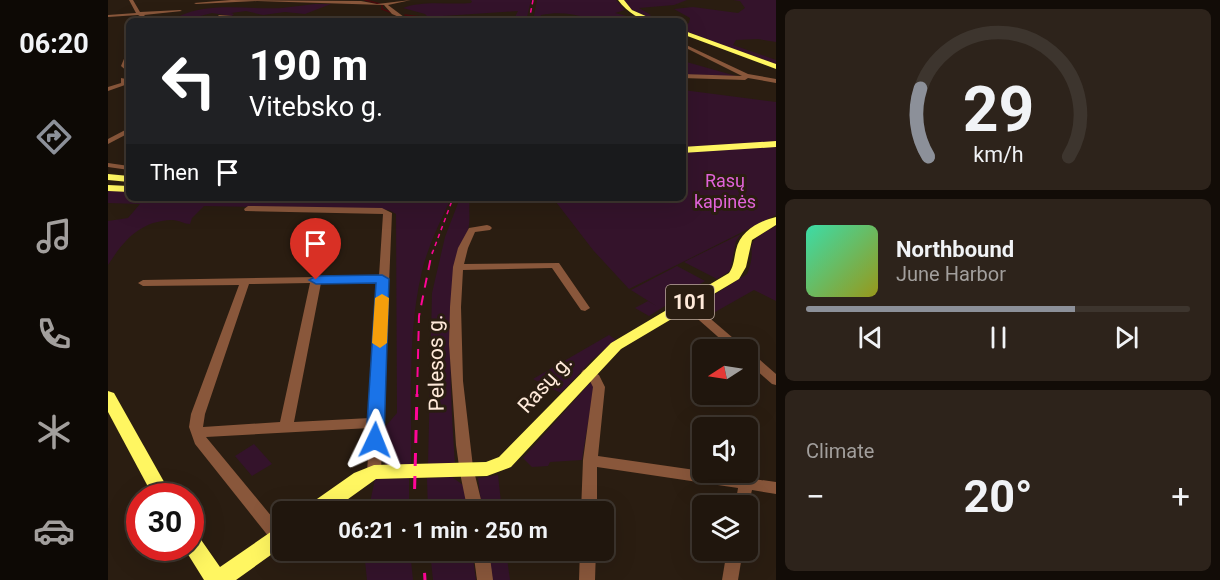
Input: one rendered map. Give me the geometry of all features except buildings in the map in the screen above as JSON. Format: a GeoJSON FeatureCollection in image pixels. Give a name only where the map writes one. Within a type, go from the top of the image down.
{"type":"FeatureCollection","features":[{"type":"Feature","properties":{"kind":"main road"},"geometry":{"type":"LineString","coordinates":[[621,0],[633,12],[647,18]]}},
{"type":"Feature","properties":{"kind":"main road"},"geometry":{"type":"LineString","coordinates":[[686,33],[776,67]]}},
{"type":"Feature","properties":{"kind":"main road"},"geometry":{"type":"LineString","coordinates":[[686,150],[776,144]]}},
{"type":"Feature","properties":{"kind":"main road"},"geometry":{"type":"LineString","coordinates":[[108,177],[126,179]]}},
{"type":"Feature","properties":{"kind":"main road"},"geometry":{"type":"LineString","coordinates":[[108,188],[126,189]]}},
{"type":"Feature","properties":{"kind":"main road","name":"Rasų g."},"geometry":{"type":"LineString","coordinates":[[379,472],[461,471],[496,466],[513,455],[587,373],[616,346],[734,276],[741,266],[742,248],[747,237],[776,220]]}},
{"type":"Feature","properties":{"kind":"main road"},"geometry":{"type":"LineString","coordinates":[[108,397],[156,483]]}},
{"type":"Feature","properties":{"kind":"main road"},"geometry":{"type":"LineString","coordinates":[[329,501],[361,478],[379,472]]}},
{"type":"Feature","properties":{"kind":"main road"},"geometry":{"type":"LineString","coordinates":[[204,560],[218,580],[272,542]]}},
{"type":"Feature","properties":{"kind":"street"},"geometry":{"type":"LineString","coordinates":[[131,0],[141,15],[146,18]]}},
{"type":"Feature","properties":{"kind":"street"},"geometry":{"type":"LineString","coordinates":[[197,2],[257,0],[308,3],[361,2],[377,5],[409,0]]}},
{"type":"Feature","properties":{"kind":"street"},"geometry":{"type":"LineString","coordinates":[[385,4],[400,18]]}},
{"type":"Feature","properties":{"kind":"street"},"geometry":{"type":"LineString","coordinates":[[377,5],[383,12],[394,13]]}},
{"type":"Feature","properties":{"kind":"street"},"geometry":{"type":"LineString","coordinates":[[108,16],[182,10],[167,18]]}},
{"type":"Feature","properties":{"kind":"street"},"geometry":{"type":"LineString","coordinates":[[219,16],[246,18]]}},
{"type":"Feature","properties":{"kind":"street"},"geometry":{"type":"LineString","coordinates":[[686,46],[754,78]]}},
{"type":"Feature","properties":{"kind":"street"},"geometry":{"type":"LineString","coordinates":[[686,76],[754,78],[776,81]]}},
{"type":"Feature","properties":{"kind":"street"},"geometry":{"type":"LineString","coordinates":[[108,82],[126,79]]}},
{"type":"Feature","properties":{"kind":"street"},"geometry":{"type":"LineString","coordinates":[[108,89],[123,84],[126,79]]}},
{"type":"Feature","properties":{"kind":"street"},"geometry":{"type":"LineString","coordinates":[[108,142],[126,132]]}},
{"type":"Feature","properties":{"kind":"street"},"geometry":{"type":"LineString","coordinates":[[108,135],[126,136]]}},
{"type":"Feature","properties":{"kind":"street"},"geometry":{"type":"LineString","coordinates":[[108,165],[126,168]]}},
{"type":"Feature","properties":{"kind":"street"},"geometry":{"type":"LineString","coordinates":[[248,209],[386,212],[389,216],[382,279],[376,423],[379,472]]}},
{"type":"Feature","properties":{"kind":"street","name":"Pelesos g."},"geometry":{"type":"LineString","coordinates":[[472,501],[461,471],[456,317],[458,267],[460,255],[472,230],[488,228]]}},
{"type":"Feature","properties":{"kind":"street"},"geometry":{"type":"LineString","coordinates":[[458,267],[555,265],[585,308]]}},
{"type":"Feature","properties":{"kind":"street"},"geometry":{"type":"LineString","coordinates":[[143,283],[382,279]]}},
{"type":"Feature","properties":{"kind":"street"},"geometry":{"type":"LineString","coordinates":[[286,427],[316,280]]}},
{"type":"Feature","properties":{"kind":"street"},"geometry":{"type":"LineString","coordinates":[[245,281],[198,414],[197,433],[204,446],[272,527]]}},
{"type":"Feature","properties":{"kind":"street"},"geometry":{"type":"LineString","coordinates":[[687,304],[728,339]]}},
{"type":"Feature","properties":{"kind":"street"},"geometry":{"type":"LineString","coordinates":[[758,365],[776,381]]}},
{"type":"Feature","properties":{"kind":"street"},"geometry":{"type":"LineString","coordinates":[[587,373],[595,378],[599,387],[590,460],[589,501]]}},
{"type":"Feature","properties":{"kind":"street"},"geometry":{"type":"LineString","coordinates":[[197,433],[376,423]]}},
{"type":"Feature","properties":{"kind":"street"},"geometry":{"type":"LineString","coordinates":[[590,460],[776,488]]}},
{"type":"Feature","properties":{"kind":"street"},"geometry":{"type":"LineString","coordinates":[[744,495],[746,484]]}},
{"type":"Feature","properties":{"kind":"street"},"geometry":{"type":"LineString","coordinates":[[482,561],[484,580]]}},
{"type":"Feature","properties":{"kind":"street"},"geometry":{"type":"LineString","coordinates":[[587,580],[588,561]]}},
{"type":"Feature","properties":{"kind":"street"},"geometry":{"type":"LineString","coordinates":[[730,580],[733,561]]}},
{"type":"Feature","properties":{"kind":"green space"},"geometry":{"type":"Polygon","coordinates":[[[470,0],[531,0],[527,18],[514,18],[518,11],[428,17],[425,14],[403,8],[427,3],[471,3],[470,0]]]}},
{"type":"Feature","properties":{"kind":"green space"},"geometry":{"type":"Polygon","coordinates":[[[537,0],[616,0],[625,10],[615,13],[634,18],[587,18],[558,13],[534,18],[537,0]]]}},
{"type":"Feature","properties":{"kind":"green space"},"geometry":{"type":"Polygon","coordinates":[[[624,0],[687,0],[674,5],[639,8],[651,15],[648,17],[632,10],[624,0]]]}},
{"type":"Feature","properties":{"kind":"green space"},"geometry":{"type":"Polygon","coordinates":[[[733,0],[776,0],[776,42],[758,39],[736,40],[733,45],[776,60],[776,66],[686,31],[686,24],[690,18],[674,9],[693,7],[738,13],[745,8],[740,1],[733,0]]]}},
{"type":"Feature","properties":{"kind":"green space"},"geometry":{"type":"Polygon","coordinates":[[[331,4],[305,14],[285,12],[263,15],[246,11],[231,13],[234,14],[232,16],[212,13],[196,18],[176,18],[183,14],[211,8],[282,8],[331,4]]]}},
{"type":"Feature","properties":{"kind":"green space"},"geometry":{"type":"Polygon","coordinates":[[[686,62],[736,76],[686,75],[686,62]]]}},
{"type":"Feature","properties":{"kind":"green space","name":"Rasų kapinės"},"geometry":{"type":"Polygon","coordinates":[[[686,90],[776,102],[776,142],[686,148],[686,90]]]}},
{"type":"Feature","properties":{"kind":"green space","name":"Rasų kapinės"},"geometry":{"type":"Polygon","coordinates":[[[776,145],[776,215],[629,289],[593,250],[555,201],[686,201],[686,152],[776,145]]]}},
{"type":"Feature","properties":{"kind":"green space"},"geometry":{"type":"Polygon","coordinates":[[[108,190],[126,191],[126,201],[450,201],[428,252],[417,295],[411,368],[411,465],[385,466],[385,427],[397,413],[396,214],[389,210],[204,206],[192,218],[190,224],[172,220],[161,221],[142,228],[127,240],[108,265],[108,221],[128,218],[140,204],[108,203],[108,190]]]}},
{"type":"Feature","properties":{"kind":"green space"},"geometry":{"type":"Polygon","coordinates":[[[459,201],[470,201],[469,226],[457,255],[452,307],[451,386],[455,464],[428,465],[432,293],[445,237],[459,201]]]}},
{"type":"Feature","properties":{"kind":"green space"},"geometry":{"type":"Polygon","coordinates":[[[776,226],[776,301],[754,290],[708,316],[695,307],[747,274],[753,242],[776,226]]]}},
{"type":"Feature","properties":{"kind":"green space"},"geometry":{"type":"Polygon","coordinates":[[[741,234],[736,241],[730,271],[717,279],[684,262],[741,234]]]}},
{"type":"Feature","properties":{"kind":"green space"},"geometry":{"type":"Polygon","coordinates":[[[677,266],[705,281],[649,316],[635,308],[648,301],[658,307],[631,290],[677,266]]]}},
{"type":"Feature","properties":{"kind":"green space"},"geometry":{"type":"Polygon","coordinates":[[[609,335],[616,340],[592,360],[561,393],[533,379],[609,335]]]}},
{"type":"Feature","properties":{"kind":"green space"},"geometry":{"type":"Polygon","coordinates":[[[591,382],[594,386],[582,460],[550,462],[548,466],[532,467],[523,458],[591,382]]]}},
{"type":"Feature","properties":{"kind":"green space"},"geometry":{"type":"Polygon","coordinates":[[[254,444],[272,464],[252,476],[235,456],[254,444]]]}},
{"type":"Feature","properties":{"kind":"green space"},"geometry":{"type":"Polygon","coordinates":[[[498,475],[501,501],[481,501],[478,478],[498,475]]]}},
{"type":"Feature","properties":{"kind":"green space"},"geometry":{"type":"Polygon","coordinates":[[[452,477],[463,485],[466,501],[428,501],[427,478],[452,477]]]}},
{"type":"Feature","properties":{"kind":"green space"},"geometry":{"type":"Polygon","coordinates":[[[409,478],[409,501],[370,501],[375,479],[409,478]]]}},
{"type":"Feature","properties":{"kind":"green space"},"geometry":{"type":"Polygon","coordinates":[[[365,561],[411,561],[413,580],[367,580],[365,561]]]}},
{"type":"Feature","properties":{"kind":"green space"},"geometry":{"type":"Polygon","coordinates":[[[431,561],[473,561],[476,580],[433,580],[431,561]]]}},
{"type":"Feature","properties":{"kind":"green space"},"geometry":{"type":"Polygon","coordinates":[[[489,561],[507,561],[510,580],[492,580],[489,561]]]}},
{"type":"Feature","properties":{"kind":"waterway"},"geometry":{"type":"LineString","coordinates":[[365,0],[380,4]]}},
{"type":"Feature","properties":{"kind":"waterway"},"geometry":{"type":"LineString","coordinates":[[382,5],[382,9],[390,12]]}},
{"type":"Feature","properties":{"kind":"waterway"},"geometry":{"type":"LineString","coordinates":[[405,15],[421,17]]}},
{"type":"Feature","properties":{"kind":"railway"},"geometry":{"type":"LineString","coordinates":[[530,18],[533,0]]}},
{"type":"Feature","properties":{"kind":"railway"},"geometry":{"type":"LineString","coordinates":[[432,254],[452,201]]}},
{"type":"Feature","properties":{"kind":"railway"},"geometry":{"type":"LineString","coordinates":[[417,395],[419,316],[432,252]]}},
{"type":"Feature","properties":{"kind":"railway"},"geometry":{"type":"LineString","coordinates":[[414,501],[417,394]]}},
{"type":"Feature","properties":{"kind":"railway"},"geometry":{"type":"LineString","coordinates":[[424,561],[425,580]]}},
{"type":"Feature","properties":{"kind":"slow traffic"},"geometry":{"type":"LineString","coordinates":[[380,343],[382,298]]}},
{"type":"Feature","properties":{"kind":"route"},"geometry":{"type":"LineString","coordinates":[[316,280],[382,279],[375,440]]}}]}
